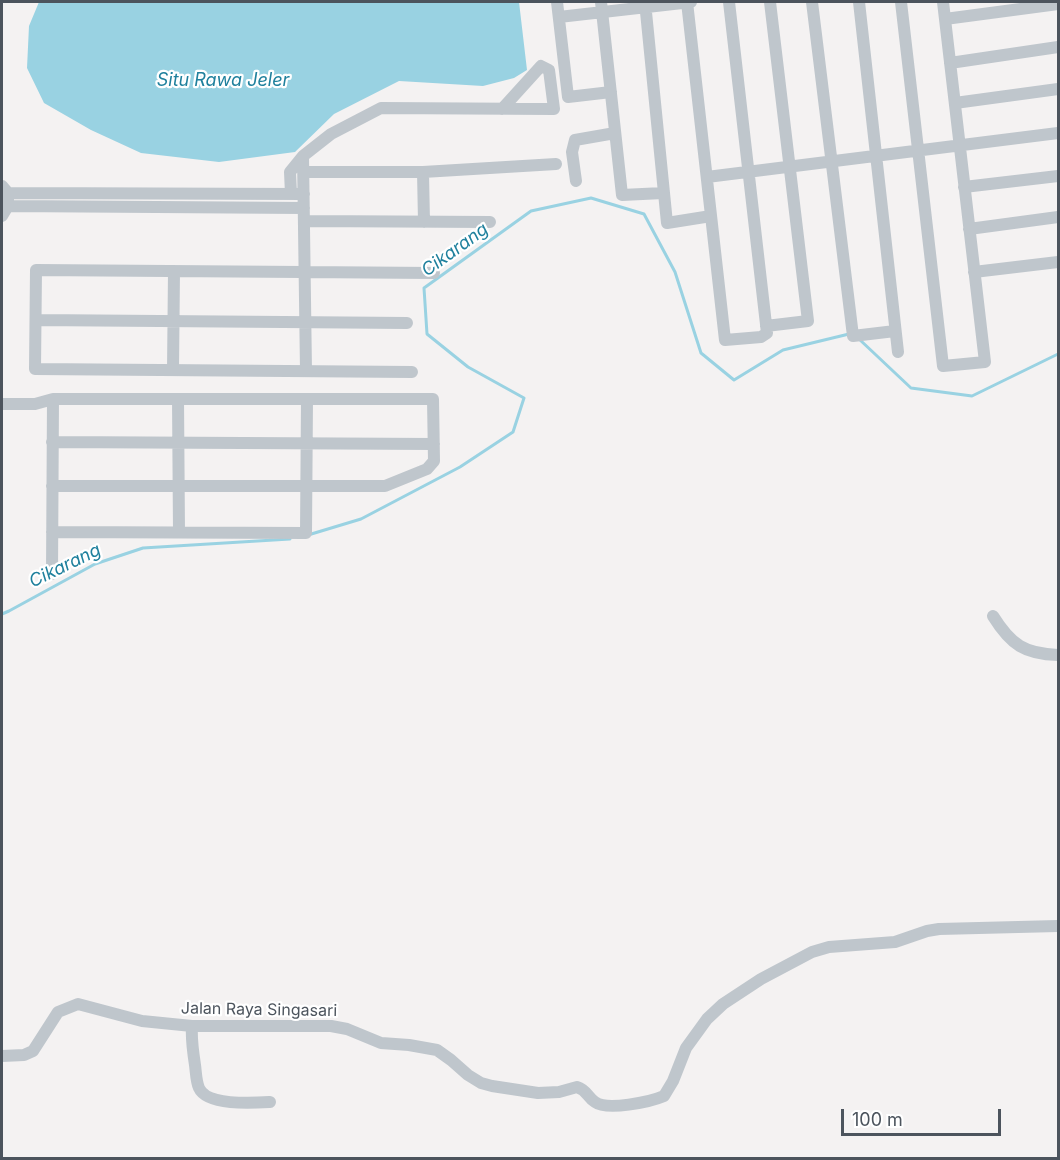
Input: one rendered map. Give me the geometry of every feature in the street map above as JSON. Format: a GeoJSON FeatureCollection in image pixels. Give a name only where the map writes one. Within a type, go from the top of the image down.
{"type":"FeatureCollection","features":[{"type":"Feature","properties":{"kind":"street"},"geometry":{"type":"LineString","coordinates":[[557,2],[568,97],[611,92]]}},
{"type":"Feature","properties":{"kind":"street"},"geometry":{"type":"LineString","coordinates":[[559,17],[601,7],[688,2],[725,340],[761,337],[767,333],[729,2]]}},
{"type":"Feature","properties":{"kind":"street"},"geometry":{"type":"LineString","coordinates":[[766,326],[808,321],[771,2]]}},
{"type":"Feature","properties":{"kind":"street"},"geometry":{"type":"LineString","coordinates":[[812,2],[853,336],[896,331]]}},
{"type":"Feature","properties":{"kind":"street"},"geometry":{"type":"LineString","coordinates":[[859,2],[898,352]]}},
{"type":"Feature","properties":{"kind":"street"},"geometry":{"type":"LineString","coordinates":[[901,2],[943,366],[985,362],[943,2]]}},
{"type":"Feature","properties":{"kind":"street"},"geometry":{"type":"LineString","coordinates":[[645,4],[667,222],[711,216]]}},
{"type":"Feature","properties":{"kind":"street"},"geometry":{"type":"LineString","coordinates":[[945,19],[1059,4]]}},
{"type":"Feature","properties":{"kind":"street"},"geometry":{"type":"LineString","coordinates":[[601,7],[622,195],[663,193]]}},
{"type":"Feature","properties":{"kind":"street"},"geometry":{"type":"LineString","coordinates":[[950,63],[1059,47]]}},
{"type":"Feature","properties":{"kind":"street"},"geometry":{"type":"LineString","coordinates":[[291,194],[290,172],[303,156],[331,134],[381,108],[502,109],[554,109],[549,70],[542,66],[502,109]]}},
{"type":"Feature","properties":{"kind":"street"},"geometry":{"type":"LineString","coordinates":[[955,103],[1059,88]]}},
{"type":"Feature","properties":{"kind":"street"},"geometry":{"type":"LineString","coordinates":[[576,181],[572,152],[575,140],[615,133]]}},
{"type":"Feature","properties":{"kind":"street"},"geometry":{"type":"LineString","coordinates":[[706,177],[1059,133]]}},
{"type":"Feature","properties":{"kind":"street"},"geometry":{"type":"LineString","coordinates":[[303,156],[306,371]]}},
{"type":"Feature","properties":{"kind":"street"},"geometry":{"type":"LineString","coordinates":[[303,171],[423,171],[556,164]]}},
{"type":"Feature","properties":{"kind":"street"},"geometry":{"type":"LineString","coordinates":[[423,171],[424,222]]}},
{"type":"Feature","properties":{"kind":"street"},"geometry":{"type":"LineString","coordinates":[[964,187],[1059,176]]}},
{"type":"Feature","properties":{"kind":"street"},"geometry":{"type":"LineString","coordinates":[[304,194],[153,194],[5,189],[5,211],[153,207],[304,208]]}},
{"type":"Feature","properties":{"kind":"street"},"geometry":{"type":"LineString","coordinates":[[153,194],[153,207]]}},
{"type":"Feature","properties":{"kind":"street"},"geometry":{"type":"LineString","coordinates":[[266,194],[267,208]]}},
{"type":"Feature","properties":{"kind":"street"},"geometry":{"type":"LineString","coordinates":[[969,229],[1059,217]]}},
{"type":"Feature","properties":{"kind":"street"},"geometry":{"type":"LineString","coordinates":[[304,221],[490,222]]}},
{"type":"Feature","properties":{"kind":"street"},"geometry":{"type":"LineString","coordinates":[[974,272],[1059,262]]}},
{"type":"Feature","properties":{"kind":"street"},"geometry":{"type":"LineString","coordinates":[[412,372],[35,369],[36,270],[434,273]]}},
{"type":"Feature","properties":{"kind":"street"},"geometry":{"type":"LineString","coordinates":[[173,370],[174,271]]}},
{"type":"Feature","properties":{"kind":"street"},"geometry":{"type":"LineString","coordinates":[[36,320],[406,323]]}},
{"type":"Feature","properties":{"kind":"street"},"geometry":{"type":"LineString","coordinates":[[51,574],[53,399]]}},
{"type":"Feature","properties":{"kind":"street"},"geometry":{"type":"LineString","coordinates":[[2,404],[35,404],[53,399],[433,399],[434,461],[427,469],[385,486],[52,486]]}},
{"type":"Feature","properties":{"kind":"street"},"geometry":{"type":"LineString","coordinates":[[178,399],[179,532]]}},
{"type":"Feature","properties":{"kind":"street"},"geometry":{"type":"LineString","coordinates":[[52,532],[306,533],[307,399]]}},
{"type":"Feature","properties":{"kind":"street"},"geometry":{"type":"LineString","coordinates":[[52,442],[434,444]]}},
{"type":"Feature","properties":{"kind":"street"},"geometry":{"type":"LineString","coordinates":[[993,616],[1003,632],[1023,650],[1040,655],[1059,655]]}},
{"type":"Feature","properties":{"kind":"street","name":"Jalan Raya Singasari"},"geometry":{"type":"LineString","coordinates":[[2,1056],[24,1055],[33,1051],[58,1012],[78,1004],[142,1021],[192,1026],[314,1025],[339,1028],[381,1043],[437,1050],[481,1083],[538,1093],[559,1092],[577,1087],[588,1093],[597,1104],[609,1107],[622,1106],[664,1096],[673,1081],[686,1048],[714,1011],[761,979],[812,952],[842,945],[895,942],[914,934],[933,930],[966,927],[1059,926]]}},
{"type":"Feature","properties":{"kind":"street"},"geometry":{"type":"LineString","coordinates":[[192,1026],[196,1079],[204,1095],[211,1100],[270,1102]]}},
{"type":"Feature","properties":{"kind":"water","name":"Situ Rawa Jeler"},"geometry":{"type":"Polygon","coordinates":[[[39,2],[519,2],[527,70],[514,78],[483,86],[399,81],[334,114],[295,152],[219,162],[141,153],[91,130],[44,103],[27,68],[29,26],[39,2]]]}},
{"type":"Feature","properties":{"kind":"waterway","name":"Cikarang"},"geometry":{"type":"LineString","coordinates":[[308,535],[361,519],[460,467],[513,432],[524,398],[468,367],[427,334],[424,288],[531,211],[591,198],[644,214],[675,272],[701,353],[734,380],[783,350],[849,334]]}},
{"type":"Feature","properties":{"kind":"waterway","name":"Cikarang"},"geometry":{"type":"LineString","coordinates":[[859,339],[911,388],[972,396],[1058,354]]}},
{"type":"Feature","properties":{"kind":"waterway","name":"Cikarang"},"geometry":{"type":"LineString","coordinates":[[2,614],[95,564],[143,548],[290,539]]}}]}
